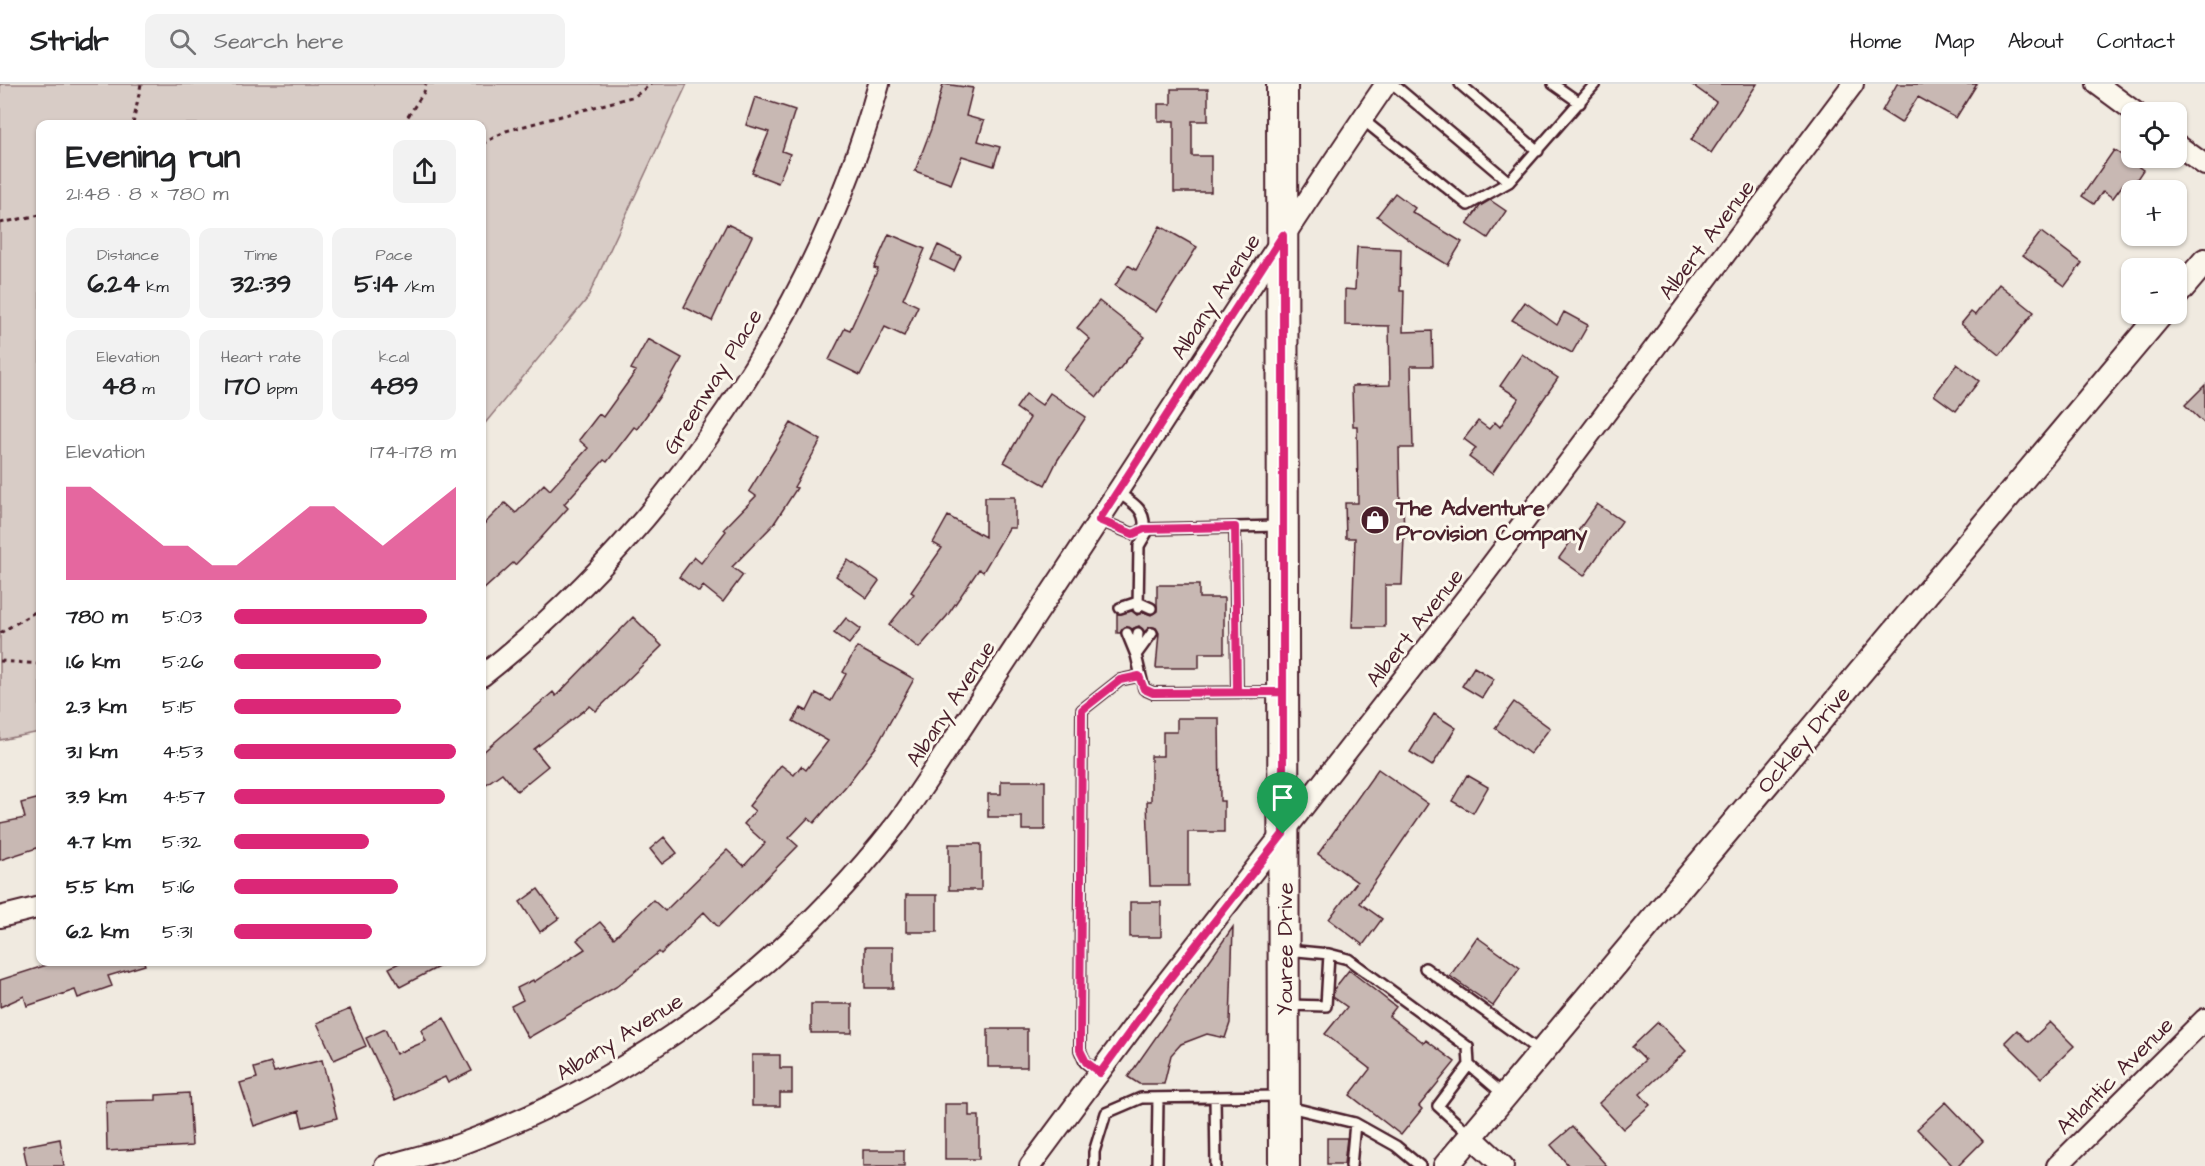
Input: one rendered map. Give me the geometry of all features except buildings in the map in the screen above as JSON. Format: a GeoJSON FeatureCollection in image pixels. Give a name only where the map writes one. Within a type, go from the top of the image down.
{"type":"FeatureCollection","features":[{"type":"Feature","properties":{"kind":"main road","name":"Youree Drive"},"geometry":{"type":"LineString","coordinates":[[1282,84],[1284,1166]]}},
{"type":"Feature","properties":{"kind":"street","name":"Greenway Place"},"geometry":{"type":"LineString","coordinates":[[486,673],[531,635],[640,524],[681,475],[731,405],[785,309],[822,236],[857,152],[879,84]]}},
{"type":"Feature","properties":{"kind":"street","name":"Albany Avenue"},"geometry":{"type":"LineString","coordinates":[[385,1166],[457,1145],[545,1109],[601,1080],[700,1015],[769,961],[841,891],[896,825],[1099,520],[1283,235],[1386,84]]}},
{"type":"Feature","properties":{"kind":"street","name":"Albert Avenue"},"geometry":{"type":"LineString","coordinates":[[1030,1166],[1156,996],[1478,583],[1852,84]]}},
{"type":"Feature","properties":{"kind":"street"},"geometry":{"type":"LineString","coordinates":[[2097,84],[2121,102]]}},
{"type":"Feature","properties":{"kind":"street"},"geometry":{"type":"LineString","coordinates":[[2187,152],[2205,165]]}},
{"type":"Feature","properties":{"kind":"street"},"geometry":{"type":"LineString","coordinates":[[2187,282],[2205,261]]}},
{"type":"Feature","properties":{"kind":"street","name":"Ockley Drive"},"geometry":{"type":"LineString","coordinates":[[1446,1166],[2153,324]]}},
{"type":"Feature","properties":{"kind":"street"},"geometry":{"type":"LineString","coordinates":[[0,917],[36,908]]}},
{"type":"Feature","properties":{"kind":"street","name":"Atlantic Avenue"},"geometry":{"type":"LineString","coordinates":[[2057,1166],[2205,1019]]}},
{"type":"Feature","properties":{"kind":"street"},"geometry":{"type":"LineString","coordinates":[[1471,1136],[1503,1166]]}},
{"type":"Feature","properties":{"kind":"lane"},"geometry":{"type":"LineString","coordinates":[[1393,84],[1509,182]]}},
{"type":"Feature","properties":{"kind":"lane"},"geometry":{"type":"LineString","coordinates":[[1460,84],[1538,152]]}},
{"type":"Feature","properties":{"kind":"lane"},"geometry":{"type":"LineString","coordinates":[[1553,84],[1580,103]]}},
{"type":"Feature","properties":{"kind":"lane"},"geometry":{"type":"LineString","coordinates":[[1362,119],[1468,205],[1509,182],[1538,152],[1595,84]]}},
{"type":"Feature","properties":{"kind":"lane"},"geometry":{"type":"LineString","coordinates":[[1117,492],[1141,509],[1147,529],[1139,546],[1138,605]]}},
{"type":"Feature","properties":{"kind":"lane"},"geometry":{"type":"LineString","coordinates":[[1099,520],[1133,534],[1147,529],[1283,526]]}},
{"type":"Feature","properties":{"kind":"lane"},"geometry":{"type":"LineString","coordinates":[[1235,527],[1237,692]]}},
{"type":"Feature","properties":{"kind":"lane"},"geometry":{"type":"LineString","coordinates":[[1124,608],[1138,605],[1151,608]]}},
{"type":"Feature","properties":{"kind":"lane"},"geometry":{"type":"LineString","coordinates":[[1123,633],[1136,655]]}},
{"type":"Feature","properties":{"kind":"lane"},"geometry":{"type":"LineString","coordinates":[[1138,633],[1136,655],[1139,676],[1144,689],[1153,693],[1283,692]]}},
{"type":"Feature","properties":{"kind":"lane"},"geometry":{"type":"LineString","coordinates":[[1136,655],[1152,633]]}},
{"type":"Feature","properties":{"kind":"lane"},"geometry":{"type":"LineString","coordinates":[[1100,1073],[1086,1062],[1080,1050],[1082,710],[1120,680],[1139,676]]}},
{"type":"Feature","properties":{"kind":"lane"},"geometry":{"type":"LineString","coordinates":[[1284,950],[1329,954],[1348,959],[1468,1047],[1469,1065],[1438,1106],[1471,1136]]}},
{"type":"Feature","properties":{"kind":"lane"},"geometry":{"type":"LineString","coordinates":[[1284,1005],[1326,1006],[1329,954]]}},
{"type":"Feature","properties":{"kind":"lane"},"geometry":{"type":"LineString","coordinates":[[1425,968],[1541,1052]]}},
{"type":"Feature","properties":{"kind":"lane"},"geometry":{"type":"LineString","coordinates":[[1469,1065],[1504,1096]]}},
{"type":"Feature","properties":{"kind":"lane"},"geometry":{"type":"LineString","coordinates":[[1215,1097],[1216,1166]]}},
{"type":"Feature","properties":{"kind":"lane"},"geometry":{"type":"LineString","coordinates":[[1095,1166],[1094,1152],[1106,1113],[1141,1098],[1215,1097],[1284,1100],[1355,1123],[1396,1146],[1420,1166]]}},
{"type":"Feature","properties":{"kind":"lane"},"geometry":{"type":"LineString","coordinates":[[1157,1166],[1158,1098]]}},
{"type":"Feature","properties":{"kind":"lane"},"geometry":{"type":"LineString","coordinates":[[1351,1166],[1355,1123]]}},
{"type":"Feature","properties":{"kind":"path"},"geometry":{"type":"LineString","coordinates":[[134,120],[141,84]]}},
{"type":"Feature","properties":{"kind":"path"},"geometry":{"type":"LineString","coordinates":[[406,120],[424,92],[426,84]]}},
{"type":"Feature","properties":{"kind":"path"},"geometry":{"type":"LineString","coordinates":[[486,142],[507,131],[635,96],[651,84]]}},
{"type":"Feature","properties":{"kind":"path"},"geometry":{"type":"LineString","coordinates":[[0,224],[36,216]]}},
{"type":"Feature","properties":{"kind":"path"},"geometry":{"type":"LineString","coordinates":[[0,633],[36,611]]}},
{"type":"Feature","properties":{"kind":"path"},"geometry":{"type":"LineString","coordinates":[[0,662],[36,664]]}},
{"type":"Feature","properties":{"kind":"shaded area"},"geometry":{"type":"Polygon","coordinates":[[[0,84],[687,84],[587,299],[486,422],[486,120],[36,120],[36,733],[0,740],[0,84]]]}},
{"type":"Feature","properties":{"kind":"place","name":"The Adventure Provision Company"},"geometry":{"type":"Point","coordinates":[1375,520]}},
{"type":"Feature","properties":{"kind":"route"},"geometry":{"type":"LineString","coordinates":[[1283,834],[1156,996],[1100,1073],[1086,1062],[1080,1050],[1082,710],[1092,699],[1120,680],[1139,676],[1144,689],[1153,693],[1283,692],[1283,235],[1099,520],[1133,534],[1144,529],[1235,527],[1237,692],[1283,692],[1283,834]]}}]}
